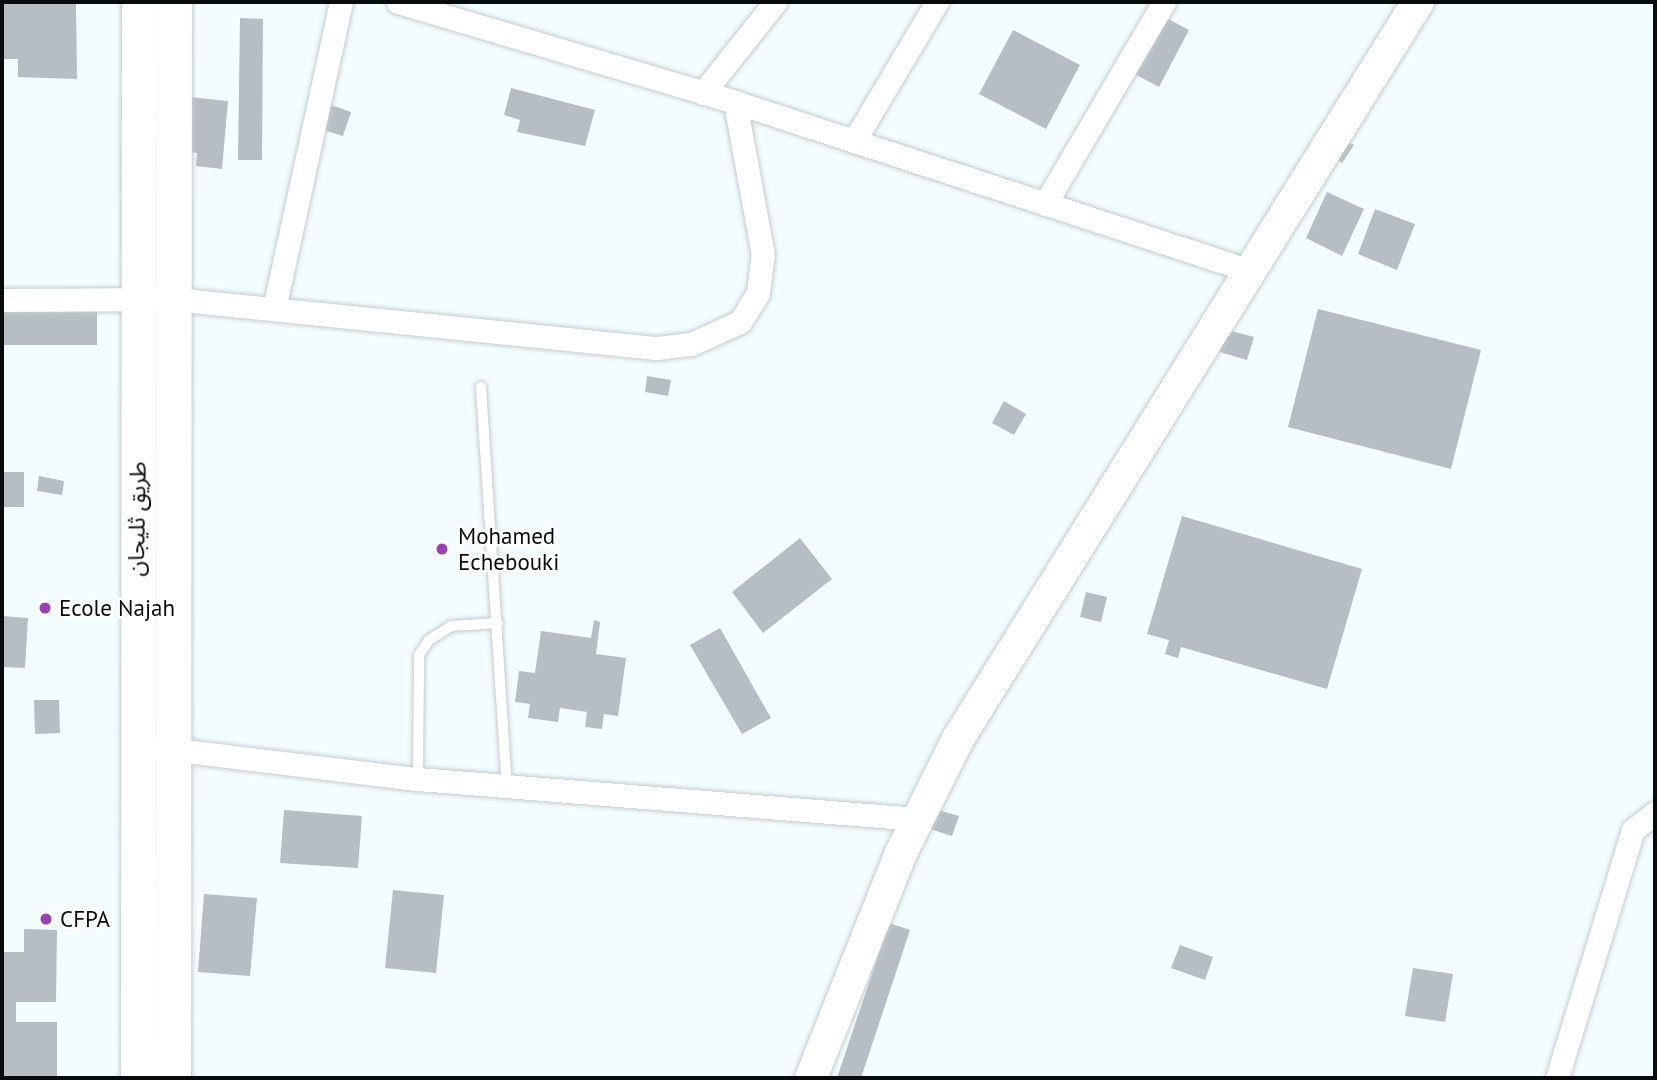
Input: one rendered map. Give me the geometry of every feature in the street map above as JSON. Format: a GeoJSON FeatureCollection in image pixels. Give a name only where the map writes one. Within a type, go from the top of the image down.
{"type":"FeatureCollection","features":[{"type":"Feature","properties":{"kind":"main road","name":"طريق ثليجان"},"geometry":{"type":"LineString","coordinates":[[139,2],[156,299],[171,748],[173,1078]]}},
{"type":"Feature","properties":{"kind":"main road","name":"طريق ثليجان"},"geometry":{"type":"LineString","coordinates":[[138,1078],[134,747],[174,2]]}},
{"type":"Feature","properties":{"kind":"street"},"geometry":{"type":"LineString","coordinates":[[274,309],[341,2]]}},
{"type":"Feature","properties":{"kind":"street"},"geometry":{"type":"LineString","coordinates":[[398,2],[735,102],[1254,271]]}},
{"type":"Feature","properties":{"kind":"street"},"geometry":{"type":"LineString","coordinates":[[703,93],[775,2]]}},
{"type":"Feature","properties":{"kind":"street"},"geometry":{"type":"LineString","coordinates":[[854,141],[937,2]]}},
{"type":"Feature","properties":{"kind":"street"},"geometry":{"type":"LineString","coordinates":[[1045,204],[1164,2]]}},
{"type":"Feature","properties":{"kind":"street"},"geometry":{"type":"LineString","coordinates":[[811,1078],[916,819],[958,739],[1254,271],[1418,2]]}},
{"type":"Feature","properties":{"kind":"street"},"geometry":{"type":"LineString","coordinates":[[2,300],[156,299],[657,348],[691,344],[740,322],[758,293],[763,255],[735,102]]}},
{"type":"Feature","properties":{"kind":"street"},"geometry":{"type":"LineString","coordinates":[[134,747],[171,748],[418,779],[916,819]]}},
{"type":"Feature","properties":{"kind":"street"},"geometry":{"type":"LineString","coordinates":[[1557,1078],[1633,830],[1655,813]]}},
{"type":"Feature","properties":{"kind":"lane"},"geometry":{"type":"LineString","coordinates":[[481,387],[507,785]]}},
{"type":"Feature","properties":{"kind":"lane"},"geometry":{"type":"LineString","coordinates":[[418,779],[419,655],[429,640],[451,626],[498,623]]}},
{"type":"Feature","properties":{"kind":"building"},"geometry":{"type":"Polygon","coordinates":[[[2,2],[76,2],[77,79],[18,77],[18,59],[2,59],[2,2]]]}},
{"type":"Feature","properties":{"kind":"building"},"geometry":{"type":"Polygon","coordinates":[[[1155,12],[1189,30],[1159,87],[1125,69],[1155,12]]]}},
{"type":"Feature","properties":{"kind":"building"},"geometry":{"type":"Polygon","coordinates":[[[240,18],[263,19],[262,160],[238,160],[240,18]]]}},
{"type":"Feature","properties":{"kind":"building"},"geometry":{"type":"Polygon","coordinates":[[[1013,30],[1080,65],[1046,129],[979,94],[1013,30]]]}},
{"type":"Feature","properties":{"kind":"building"},"geometry":{"type":"Polygon","coordinates":[[[511,88],[595,110],[585,146],[517,132],[520,120],[504,115],[511,88]]]}},
{"type":"Feature","properties":{"kind":"building"},"geometry":{"type":"Polygon","coordinates":[[[180,96],[228,101],[222,169],[196,166],[197,153],[175,150],[180,96]]]}},
{"type":"Feature","properties":{"kind":"building"},"geometry":{"type":"Polygon","coordinates":[[[328,104],[351,112],[343,136],[320,129],[328,104]]]}},
{"type":"Feature","properties":{"kind":"building"},"geometry":{"type":"Polygon","coordinates":[[[1340,137],[1354,145],[1342,163],[1329,154],[1340,137]]]}},
{"type":"Feature","properties":{"kind":"building"},"geometry":{"type":"Polygon","coordinates":[[[1327,192],[1364,209],[1342,256],[1306,238],[1327,192]]]}},
{"type":"Feature","properties":{"kind":"building"},"geometry":{"type":"Polygon","coordinates":[[[1375,209],[1415,224],[1397,270],[1358,254],[1375,209]]]}},
{"type":"Feature","properties":{"kind":"building"},"geometry":{"type":"Polygon","coordinates":[[[2,306],[97,306],[97,345],[2,345],[2,306]]]}},
{"type":"Feature","properties":{"kind":"building"},"geometry":{"type":"Polygon","coordinates":[[[1318,309],[1481,350],[1451,469],[1288,427],[1318,309]]]}},
{"type":"Feature","properties":{"kind":"building"},"geometry":{"type":"Polygon","coordinates":[[[1220,328],[1254,337],[1247,360],[1213,350],[1220,328]]]}},
{"type":"Feature","properties":{"kind":"building"},"geometry":{"type":"Polygon","coordinates":[[[647,376],[671,380],[668,396],[645,392],[647,376]]]}},
{"type":"Feature","properties":{"kind":"building"},"geometry":{"type":"Polygon","coordinates":[[[1004,401],[1026,414],[1014,435],[992,423],[1004,401]]]}},
{"type":"Feature","properties":{"kind":"building"},"geometry":{"type":"Polygon","coordinates":[[[2,472],[24,472],[24,507],[2,507],[2,472]]]}},
{"type":"Feature","properties":{"kind":"building"},"geometry":{"type":"Polygon","coordinates":[[[39,476],[64,481],[62,495],[37,491],[39,476]]]}},
{"type":"Feature","properties":{"kind":"building"},"geometry":{"type":"Polygon","coordinates":[[[1182,516],[1362,569],[1327,689],[1181,647],[1178,658],[1165,654],[1169,640],[1147,634],[1182,516]]]}},
{"type":"Feature","properties":{"kind":"building"},"geometry":{"type":"Polygon","coordinates":[[[800,538],[832,579],[763,633],[732,592],[800,538]]]}},
{"type":"Feature","properties":{"kind":"building"},"geometry":{"type":"Polygon","coordinates":[[[1086,592],[1107,597],[1101,622],[1080,617],[1086,592]]]}},
{"type":"Feature","properties":{"kind":"building"},"geometry":{"type":"Polygon","coordinates":[[[2,616],[28,618],[25,668],[2,667],[2,616]]]}},
{"type":"Feature","properties":{"kind":"building"},"geometry":{"type":"Polygon","coordinates":[[[594,620],[600,622],[596,654],[626,658],[618,716],[604,714],[602,729],[585,727],[587,712],[560,708],[558,722],[528,718],[530,704],[515,702],[519,671],[535,673],[541,631],[591,638],[594,620]]]}},
{"type":"Feature","properties":{"kind":"building"},"geometry":{"type":"Polygon","coordinates":[[[720,628],[771,718],[742,734],[690,645],[720,628]]]}},
{"type":"Feature","properties":{"kind":"building"},"geometry":{"type":"Polygon","coordinates":[[[34,700],[59,700],[60,733],[35,734],[34,700]]]}},
{"type":"Feature","properties":{"kind":"building"},"geometry":{"type":"Polygon","coordinates":[[[931,808],[959,816],[952,836],[924,827],[931,808]]]}},
{"type":"Feature","properties":{"kind":"building"},"geometry":{"type":"Polygon","coordinates":[[[284,810],[362,816],[358,868],[280,863],[284,810]]]}},
{"type":"Feature","properties":{"kind":"building"},"geometry":{"type":"Polygon","coordinates":[[[393,890],[444,895],[436,973],[385,968],[393,890]]]}},
{"type":"Feature","properties":{"kind":"building"},"geometry":{"type":"Polygon","coordinates":[[[204,894],[257,898],[250,976],[198,972],[204,894]]]}},
{"type":"Feature","properties":{"kind":"building"},"geometry":{"type":"Polygon","coordinates":[[[889,923],[910,930],[861,1078],[837,1078],[889,923]]]}},
{"type":"Feature","properties":{"kind":"building"},"geometry":{"type":"Polygon","coordinates":[[[24,929],[57,930],[56,1002],[16,1002],[16,1022],[57,1022],[57,1078],[2,1078],[2,952],[24,952],[24,929]]]}},
{"type":"Feature","properties":{"kind":"building"},"geometry":{"type":"Polygon","coordinates":[[[1180,945],[1213,957],[1205,980],[1171,968],[1180,945]]]}},
{"type":"Feature","properties":{"kind":"building"},"geometry":{"type":"Polygon","coordinates":[[[1413,968],[1453,974],[1445,1022],[1405,1016],[1413,968]]]}},
{"type":"Feature","properties":{"kind":"place","name":"Mohamed Echebouki"},"geometry":{"type":"Point","coordinates":[442,549]}},
{"type":"Feature","properties":{"kind":"place","name":"Ecole Najah"},"geometry":{"type":"Point","coordinates":[45,608]}},
{"type":"Feature","properties":{"kind":"place","name":"CFPA"},"geometry":{"type":"Point","coordinates":[46,919]}}]}
